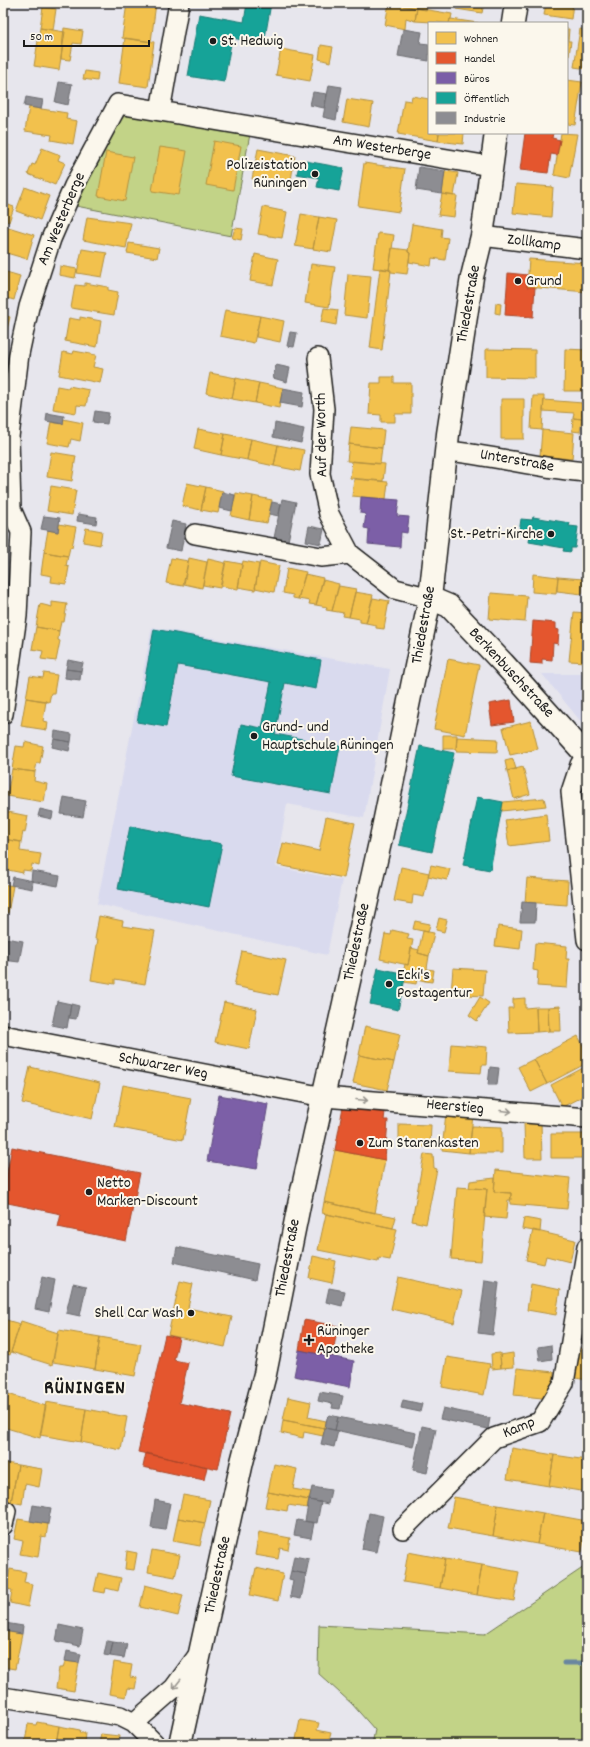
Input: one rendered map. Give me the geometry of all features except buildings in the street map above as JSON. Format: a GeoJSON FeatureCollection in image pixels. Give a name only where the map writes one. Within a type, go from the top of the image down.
{"type":"FeatureCollection","features":[{"type":"Feature","properties":{"kind":"street"},"geometry":{"type":"LineString","coordinates":[[160,111],[179,3]]}},
{"type":"Feature","properties":{"kind":"street"},"geometry":{"type":"LineString","coordinates":[[513,22],[516,3]]}},
{"type":"Feature","properties":{"kind":"street","name":"Am Westerberge"},"geometry":{"type":"LineString","coordinates":[[3,714],[10,615],[21,532],[11,510],[9,437],[19,354],[29,307],[51,239],[74,186],[118,104],[490,166]]}},
{"type":"Feature","properties":{"kind":"street","name":"Thiedestraße"},"geometry":{"type":"LineString","coordinates":[[180,1744],[242,1462],[265,1374],[300,1200],[382,832],[430,598],[446,451],[472,277],[482,236],[490,166],[496,134]]}},
{"type":"Feature","properties":{"kind":"street","name":"Zollkamp"},"geometry":{"type":"LineString","coordinates":[[482,236],[587,249]]}},
{"type":"Feature","properties":{"kind":"street","name":"Auf der Worth"},"geometry":{"type":"LineString","coordinates":[[318,358],[324,409],[320,474],[328,514],[350,554],[394,589],[430,598]]}},
{"type":"Feature","properties":{"kind":"street","name":"Unterstraße"},"geometry":{"type":"LineString","coordinates":[[446,451],[478,454],[571,471],[587,472]]}},
{"type":"Feature","properties":{"kind":"street"},"geometry":{"type":"LineString","coordinates":[[195,534],[321,557],[350,554]]}},
{"type":"Feature","properties":{"kind":"street","name":"Berkenbuschstraße"},"geometry":{"type":"LineString","coordinates":[[430,598],[449,606],[503,662],[587,755]]}},
{"type":"Feature","properties":{"kind":"street"},"geometry":{"type":"LineString","coordinates":[[587,755],[580,765],[571,792],[587,940]]}},
{"type":"Feature","properties":{"kind":"street","name":"Schwarzer Weg"},"geometry":{"type":"LineString","coordinates":[[3,1035],[324,1097]]}},
{"type":"Feature","properties":{"kind":"street","name":"Heerstieg"},"geometry":{"type":"LineString","coordinates":[[324,1097],[587,1118]]}},
{"type":"Feature","properties":{"kind":"street","name":"Kamp"},"geometry":{"type":"LineString","coordinates":[[403,1529],[494,1438],[540,1422],[564,1383],[587,1247]]}},
{"type":"Feature","properties":{"kind":"street"},"geometry":{"type":"LineString","coordinates":[[134,1723],[174,1688],[200,1653]]}},
{"type":"Feature","properties":{"kind":"street"},"geometry":{"type":"LineString","coordinates":[[3,1696],[120,1716],[134,1723],[155,1744]]}},
{"type":"Feature","properties":{"kind":"shaded area","name":"Grund- und Hauptschule Rüningen"},"geometry":{"type":"Polygon","coordinates":[[[152,627],[390,669],[364,818],[287,804],[276,867],[342,880],[327,955],[97,904],[152,627]]]}},
{"type":"Feature","properties":{"kind":"shaded area"},"geometry":{"type":"Polygon","coordinates":[[[542,674],[587,674],[587,729],[542,674]]]}},
{"type":"Feature","properties":{"kind":"green space"},"geometry":{"type":"Polygon","coordinates":[[[126,114],[250,134],[231,236],[76,206],[119,122],[126,114]]]}},
{"type":"Feature","properties":{"kind":"green space"},"geometry":{"type":"Polygon","coordinates":[[[587,1565],[587,1744],[372,1744],[375,1730],[352,1704],[318,1673],[319,1625],[485,1634],[587,1565]]]}},
{"type":"Feature","properties":{"kind":"waterway"},"geometry":{"type":"LineString","coordinates":[[564,1663],[587,1663]]}},
{"type":"Feature","properties":{"kind":"place","name":"St. Hedwig"},"geometry":{"type":"Point","coordinates":[213,41]}},
{"type":"Feature","properties":{"kind":"place","name":"Polizeistation Rüningen"},"geometry":{"type":"Point","coordinates":[315,174]}},
{"type":"Feature","properties":{"kind":"place","name":"Grund"},"geometry":{"type":"Point","coordinates":[518,281]}},
{"type":"Feature","properties":{"kind":"place","name":"St.-Petri-Kirche"},"geometry":{"type":"Point","coordinates":[551,534]}},
{"type":"Feature","properties":{"kind":"place","name":"Grund- und Hauptschule Rüningen"},"geometry":{"type":"Point","coordinates":[254,736]}},
{"type":"Feature","properties":{"kind":"place","name":"Ecki's Postagentur"},"geometry":{"type":"Point","coordinates":[389,984]}},
{"type":"Feature","properties":{"kind":"place","name":"Zum Starenkasten"},"geometry":{"type":"Point","coordinates":[360,1143]}},
{"type":"Feature","properties":{"kind":"place","name":"Netto Marken-Discount"},"geometry":{"type":"Point","coordinates":[89,1192]}},
{"type":"Feature","properties":{"kind":"place","name":"Shell Car Wash"},"geometry":{"type":"Point","coordinates":[191,1313]}},
{"type":"Feature","properties":{"kind":"place","name":"Rüninger Apotheke"},"geometry":{"type":"Point","coordinates":[309,1340]}},
{"type":"Feature","properties":{"kind":"district","name":"RÜNINGEN"},"geometry":{"type":"Point","coordinates":[85,1389]}}]}
